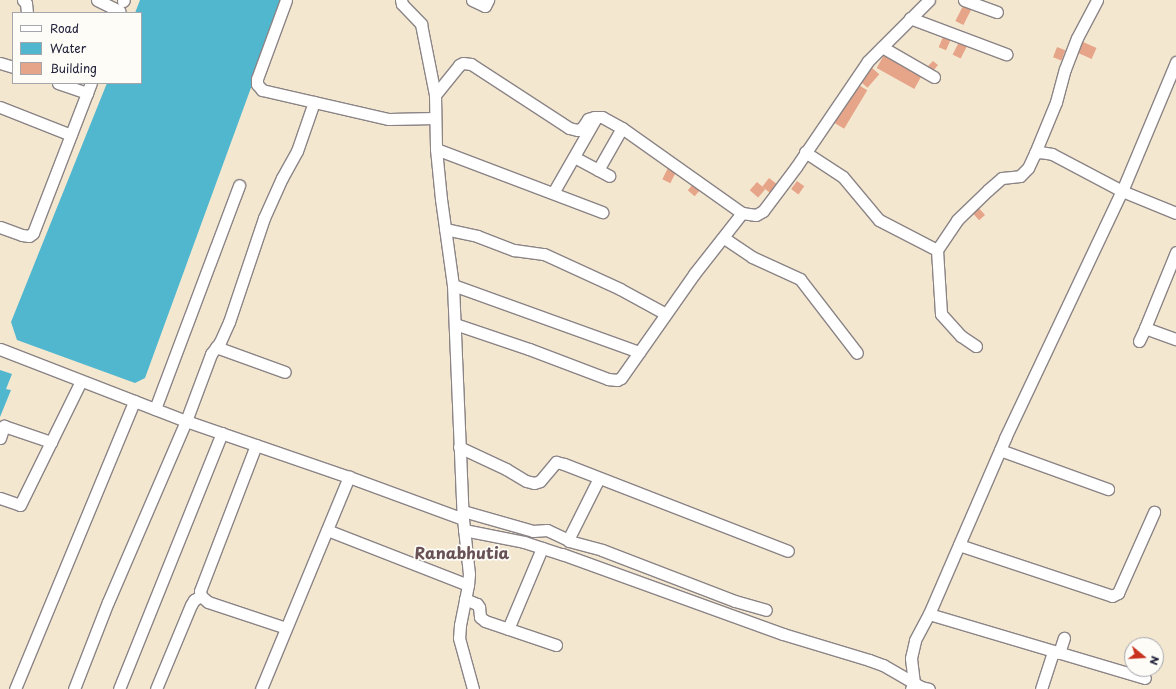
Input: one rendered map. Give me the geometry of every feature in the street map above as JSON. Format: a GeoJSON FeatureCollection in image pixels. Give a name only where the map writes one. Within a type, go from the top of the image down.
{"type":"FeatureCollection","features":[{"type":"Feature","properties":{"kind":"street"},"geometry":{"type":"LineString","coordinates":[[22,0],[26,3],[27,12]]}},
{"type":"Feature","properties":{"kind":"street"},"geometry":{"type":"LineString","coordinates":[[97,0],[122,5]]}},
{"type":"Feature","properties":{"kind":"street"},"geometry":{"type":"LineString","coordinates":[[286,0],[257,79],[257,84],[262,90],[396,120],[435,118]]}},
{"type":"Feature","properties":{"kind":"street"},"geometry":{"type":"LineString","coordinates":[[401,0],[402,4],[421,24],[434,95],[436,149],[452,285],[455,324],[459,447],[468,585],[459,638],[473,689]]}},
{"type":"Feature","properties":{"kind":"street"},"geometry":{"type":"LineString","coordinates":[[472,0],[485,6],[488,0]]}},
{"type":"Feature","properties":{"kind":"street"},"geometry":{"type":"LineString","coordinates":[[434,95],[459,65],[466,62],[569,128],[578,130],[582,128],[588,119],[598,116],[622,128],[742,213],[756,215],[763,211],[868,61],[929,0]]}},
{"type":"Feature","properties":{"kind":"street"},"geometry":{"type":"LineString","coordinates":[[964,0],[997,12]]}},
{"type":"Feature","properties":{"kind":"street"},"geometry":{"type":"LineString","coordinates":[[976,346],[961,336],[941,314],[937,250],[957,220],[1002,178],[1020,176],[1028,168],[1056,102],[1077,38],[1097,0]]}},
{"type":"Feature","properties":{"kind":"street"},"geometry":{"type":"LineString","coordinates":[[910,18],[1006,54]]}},
{"type":"Feature","properties":{"kind":"street"},"geometry":{"type":"LineString","coordinates":[[882,47],[934,76]]}},
{"type":"Feature","properties":{"kind":"street"},"geometry":{"type":"LineString","coordinates":[[913,686],[911,658],[915,640],[929,614],[1000,450],[1122,191],[1176,62]]}},
{"type":"Feature","properties":{"kind":"street"},"geometry":{"type":"LineString","coordinates":[[0,63],[12,67]]}},
{"type":"Feature","properties":{"kind":"street"},"geometry":{"type":"LineString","coordinates":[[0,227],[22,235],[29,236],[33,233],[89,88],[64,84]]}},
{"type":"Feature","properties":{"kind":"street"},"geometry":{"type":"LineString","coordinates":[[74,689],[108,602],[186,421],[211,354],[220,342],[229,322],[264,218],[282,178],[297,151],[314,102]]}},
{"type":"Feature","properties":{"kind":"street"},"geometry":{"type":"LineString","coordinates":[[0,107],[71,135]]}},
{"type":"Feature","properties":{"kind":"street"},"geometry":{"type":"LineString","coordinates":[[552,193],[598,116]]}},
{"type":"Feature","properties":{"kind":"street"},"geometry":{"type":"LineString","coordinates":[[598,170],[622,128]]}},
{"type":"Feature","properties":{"kind":"street"},"geometry":{"type":"LineString","coordinates":[[436,149],[602,212]]}},
{"type":"Feature","properties":{"kind":"street"},"geometry":{"type":"LineString","coordinates":[[805,152],[842,177],[879,220],[937,250]]}},
{"type":"Feature","properties":{"kind":"street"},"geometry":{"type":"LineString","coordinates":[[1035,153],[1045,152],[1052,154],[1122,191],[1176,213]]}},
{"type":"Feature","properties":{"kind":"street"},"geometry":{"type":"LineString","coordinates":[[574,157],[609,176]]}},
{"type":"Feature","properties":{"kind":"street"},"geometry":{"type":"LineString","coordinates":[[155,409],[239,185]]}},
{"type":"Feature","properties":{"kind":"street"},"geometry":{"type":"LineString","coordinates":[[455,324],[614,380],[621,378],[694,274],[724,238],[742,213]]}},
{"type":"Feature","properties":{"kind":"street"},"geometry":{"type":"LineString","coordinates":[[445,229],[477,236],[514,250],[544,254],[620,289],[666,314]]}},
{"type":"Feature","properties":{"kind":"street"},"geometry":{"type":"LineString","coordinates":[[724,238],[752,257],[800,279],[857,353]]}},
{"type":"Feature","properties":{"kind":"street"},"geometry":{"type":"LineString","coordinates":[[1139,341],[1176,252]]}},
{"type":"Feature","properties":{"kind":"street"},"geometry":{"type":"LineString","coordinates":[[452,285],[639,352]]}},
{"type":"Feature","properties":{"kind":"street"},"geometry":{"type":"LineString","coordinates":[[1145,328],[1176,339]]}},
{"type":"Feature","properties":{"kind":"street"},"geometry":{"type":"LineString","coordinates":[[216,347],[285,372]]}},
{"type":"Feature","properties":{"kind":"street"},"geometry":{"type":"LineString","coordinates":[[0,349],[134,402],[349,477],[463,520],[497,536],[542,548],[763,625],[783,634],[883,665],[913,686],[929,689]]}},
{"type":"Feature","properties":{"kind":"street"},"geometry":{"type":"LineString","coordinates":[[0,498],[20,505],[81,381]]}},
{"type":"Feature","properties":{"kind":"street"},"geometry":{"type":"LineString","coordinates":[[15,689],[134,402]]}},
{"type":"Feature","properties":{"kind":"street"},"geometry":{"type":"LineString","coordinates":[[0,438],[4,426],[51,442]]}},
{"type":"Feature","properties":{"kind":"street"},"geometry":{"type":"LineString","coordinates":[[119,689],[222,433]]}},
{"type":"Feature","properties":{"kind":"street"},"geometry":{"type":"LineString","coordinates":[[256,444],[200,591],[201,596],[208,602],[224,609],[286,628]]}},
{"type":"Feature","properties":{"kind":"street"},"geometry":{"type":"LineString","coordinates":[[459,447],[506,469],[526,481],[534,483],[540,481],[556,462],[788,551]]}},
{"type":"Feature","properties":{"kind":"street"},"geometry":{"type":"LineString","coordinates":[[1000,450],[1108,489]]}},
{"type":"Feature","properties":{"kind":"street"},"geometry":{"type":"LineString","coordinates":[[261,689],[349,477]]}},
{"type":"Feature","properties":{"kind":"street"},"geometry":{"type":"LineString","coordinates":[[568,540],[599,478]]}},
{"type":"Feature","properties":{"kind":"street"},"geometry":{"type":"LineString","coordinates":[[959,545],[1112,596],[1118,594],[1154,512]]}},
{"type":"Feature","properties":{"kind":"street"},"geometry":{"type":"LineString","coordinates":[[463,520],[533,530],[547,530],[571,542],[612,554],[735,601],[766,610]]}},
{"type":"Feature","properties":{"kind":"street"},"geometry":{"type":"LineString","coordinates":[[327,530],[468,585]]}},
{"type":"Feature","properties":{"kind":"street"},"geometry":{"type":"LineString","coordinates":[[508,629],[542,548]]}},
{"type":"Feature","properties":{"kind":"street"},"geometry":{"type":"LineString","coordinates":[[156,689],[190,605],[194,600],[201,596]]}},
{"type":"Feature","properties":{"kind":"street"},"geometry":{"type":"LineString","coordinates":[[465,599],[477,604],[481,619],[556,645]]}},
{"type":"Feature","properties":{"kind":"street"},"geometry":{"type":"LineString","coordinates":[[929,614],[1145,678]]}},
{"type":"Feature","properties":{"kind":"street"},"geometry":{"type":"LineString","coordinates":[[1041,689],[1056,652],[1064,638]]}},
{"type":"Feature","properties":{"kind":"water"},"geometry":{"type":"Polygon","coordinates":[[[140,0],[283,0],[145,378],[135,383],[17,340],[11,322],[107,84],[142,84],[142,12],[135,12],[140,0]]]}},
{"type":"Feature","properties":{"kind":"water"},"geometry":{"type":"Polygon","coordinates":[[[0,370],[12,374],[6,389],[11,390],[0,417],[0,370]]]}},
{"type":"Feature","properties":{"kind":"building"},"geometry":{"type":"Polygon","coordinates":[[[964,4],[972,8],[963,25],[955,21],[964,4]]]}},
{"type":"Feature","properties":{"kind":"building"},"geometry":{"type":"Polygon","coordinates":[[[943,37],[950,40],[946,50],[939,47],[943,37]]]}},
{"type":"Feature","properties":{"kind":"building"},"geometry":{"type":"Polygon","coordinates":[[[1081,41],[1097,48],[1092,59],[1076,52],[1081,41]]]}},
{"type":"Feature","properties":{"kind":"building"},"geometry":{"type":"Polygon","coordinates":[[[959,42],[967,46],[961,59],[953,54],[959,42]]]}},
{"type":"Feature","properties":{"kind":"building"},"geometry":{"type":"Polygon","coordinates":[[[1057,47],[1065,50],[1061,60],[1053,57],[1057,47]]]}},
{"type":"Feature","properties":{"kind":"building"},"geometry":{"type":"Polygon","coordinates":[[[884,55],[922,76],[914,89],[877,68],[884,55]]]}},
{"type":"Feature","properties":{"kind":"building"},"geometry":{"type":"Polygon","coordinates":[[[933,61],[938,65],[933,71],[928,66],[933,61]]]}},
{"type":"Feature","properties":{"kind":"building"},"geometry":{"type":"Polygon","coordinates":[[[871,67],[879,74],[867,88],[859,81],[871,67]]]}},
{"type":"Feature","properties":{"kind":"building"},"geometry":{"type":"Polygon","coordinates":[[[857,84],[867,90],[844,129],[834,123],[857,84]]]}},
{"type":"Feature","properties":{"kind":"building"},"geometry":{"type":"Polygon","coordinates":[[[670,164],[678,168],[670,183],[662,179],[670,164]]]}},
{"type":"Feature","properties":{"kind":"building"},"geometry":{"type":"Polygon","coordinates":[[[769,178],[778,185],[771,193],[762,187],[769,178]]]}},
{"type":"Feature","properties":{"kind":"building"},"geometry":{"type":"Polygon","coordinates":[[[797,181],[804,186],[798,194],[791,189],[797,181]]]}},
{"type":"Feature","properties":{"kind":"building"},"geometry":{"type":"Polygon","coordinates":[[[695,182],[702,188],[695,196],[688,190],[695,182]]]}},
{"type":"Feature","properties":{"kind":"building"},"geometry":{"type":"Polygon","coordinates":[[[757,182],[765,189],[758,198],[750,190],[757,182]]]}},
{"type":"Feature","properties":{"kind":"building"},"geometry":{"type":"Polygon","coordinates":[[[977,206],[985,215],[979,220],[971,211],[977,206]]]}},
{"type":"Feature","properties":{"kind":"district","name":"Ranabhutia"},"geometry":{"type":"Point","coordinates":[462,552]}}]}
